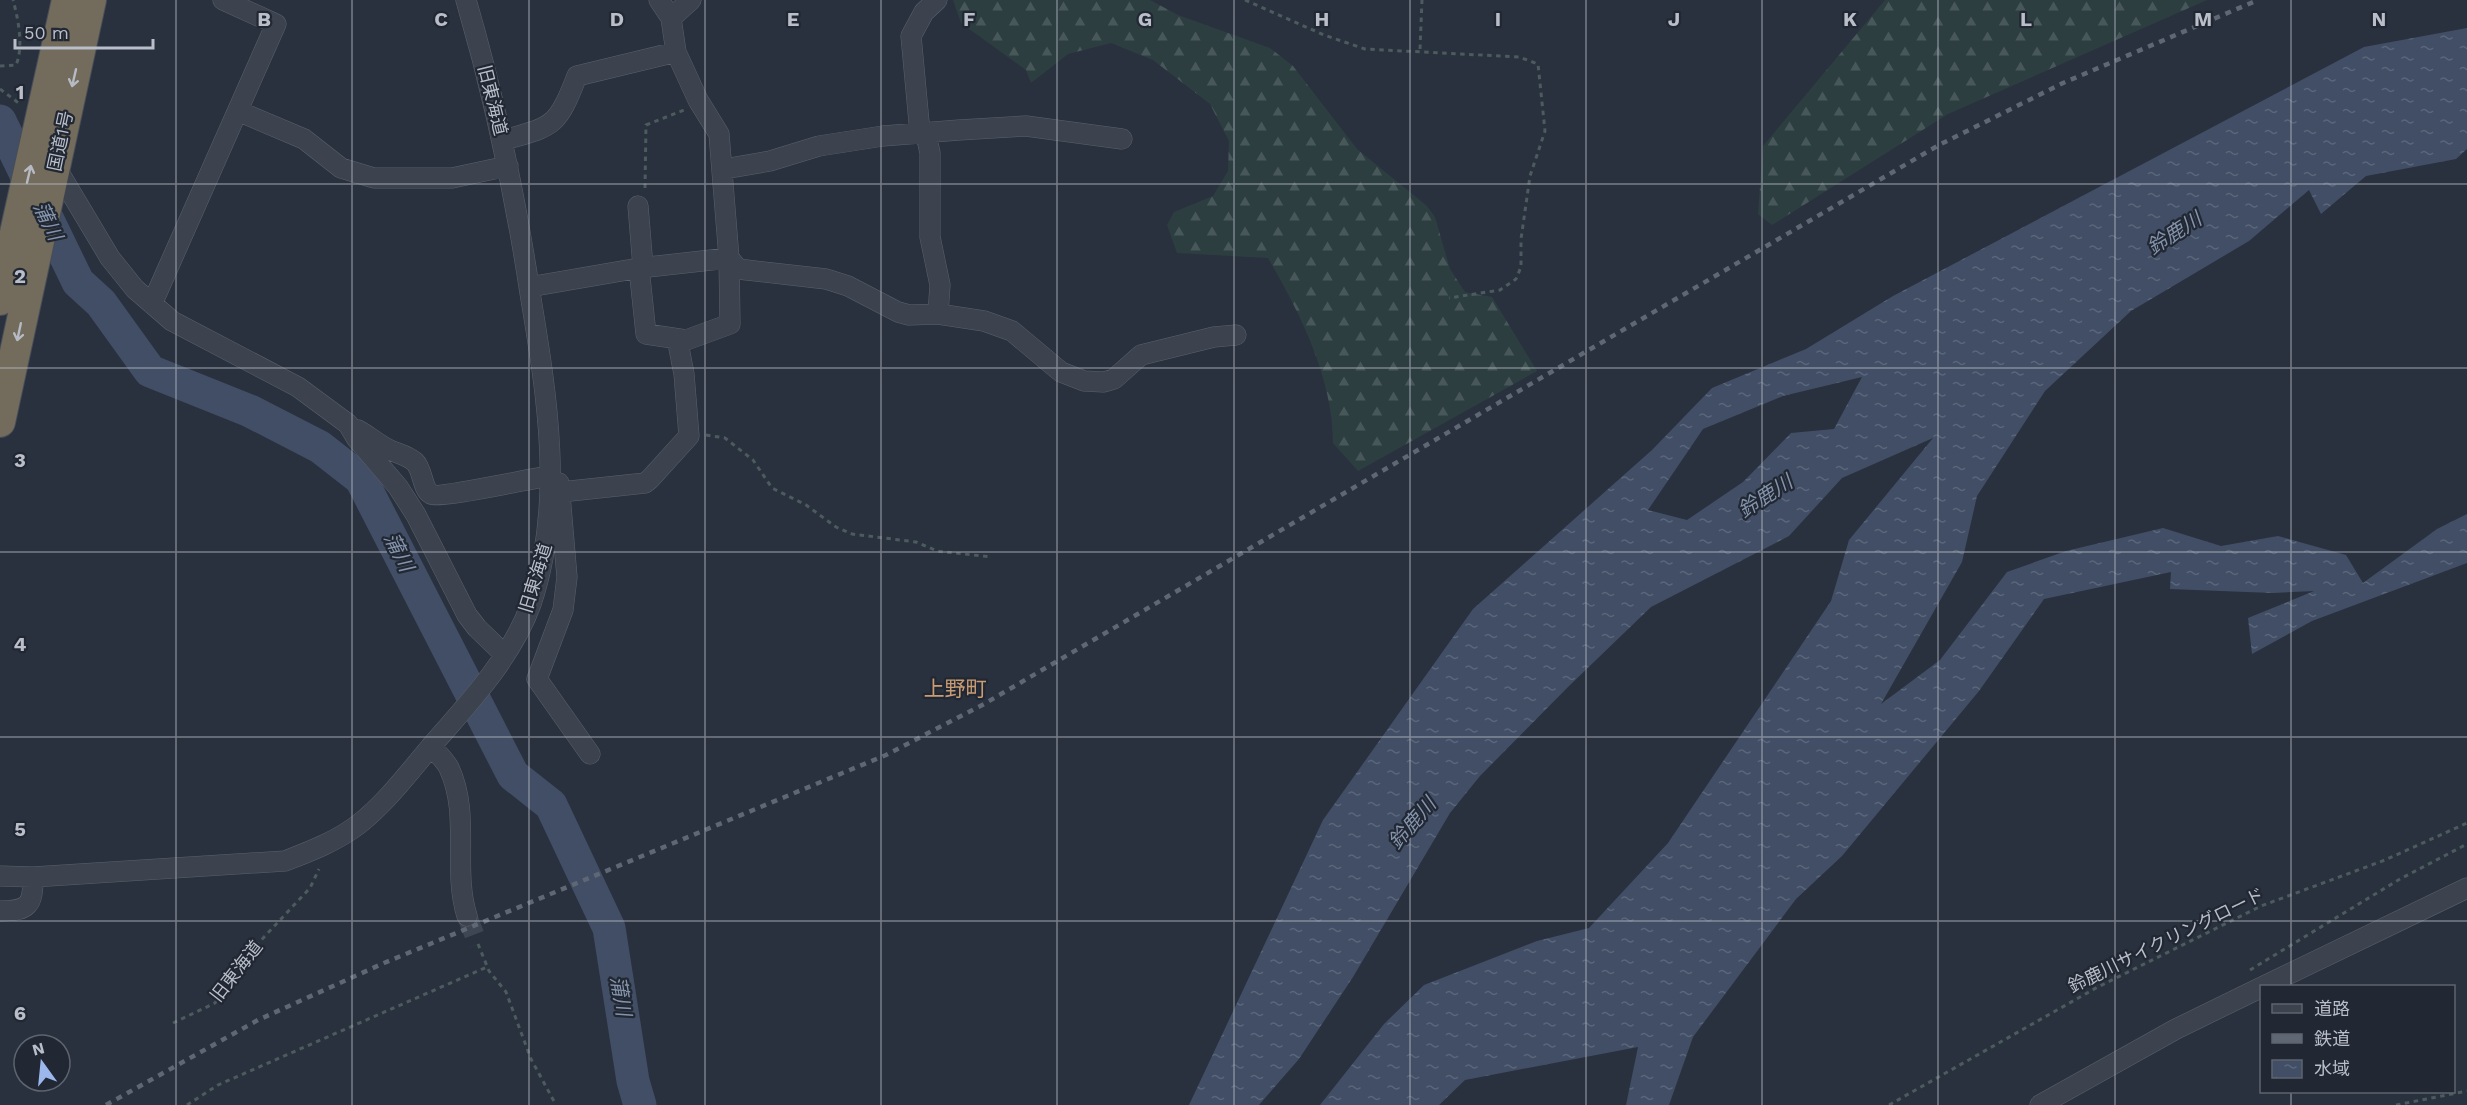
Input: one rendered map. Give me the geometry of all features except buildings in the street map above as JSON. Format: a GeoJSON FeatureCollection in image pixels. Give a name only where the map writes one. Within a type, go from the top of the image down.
{"type":"FeatureCollection","features":[{"type":"Feature","properties":{"kind":"highway","name":"国道1号"},"geometry":{"type":"LineString","coordinates":[[0,300],[67,0]]}},
{"type":"Feature","properties":{"kind":"highway","name":"国道1号"},"geometry":{"type":"LineString","coordinates":[[0,422],[92,0]]}},
{"type":"Feature","properties":{"kind":"street"},"geometry":{"type":"LineString","coordinates":[[152,304],[276,24],[223,0]]}},
{"type":"Feature","properties":{"kind":"street","name":"旧東海道"},"geometry":{"type":"LineString","coordinates":[[323,846],[359,824],[447,728],[502,658],[530,607],[544,560],[548,537],[549,439],[530,287],[504,140],[466,0]]}},
{"type":"Feature","properties":{"kind":"street"},"geometry":{"type":"LineString","coordinates":[[561,492],[645,483],[689,436],[684,374],[678,343],[730,324],[729,258],[719,134],[698,100],[676,52],[671,18],[659,0]]}},
{"type":"Feature","properties":{"kind":"street"},"geometry":{"type":"LineString","coordinates":[[671,18],[691,0]]}},
{"type":"Feature","properties":{"kind":"street"},"geometry":{"type":"LineString","coordinates":[[937,0],[914,25],[911,36],[920,133],[927,139],[930,153],[930,237],[940,285],[938,314]]}},
{"type":"Feature","properties":{"kind":"street"},"geometry":{"type":"LineString","coordinates":[[504,140],[545,128],[559,117],[577,76],[676,52]]}},
{"type":"Feature","properties":{"kind":"street"},"geometry":{"type":"LineString","coordinates":[[238,111],[304,139],[341,168],[374,178],[452,178],[508,166]]}},
{"type":"Feature","properties":{"kind":"street"},"geometry":{"type":"LineString","coordinates":[[723,169],[770,161],[819,146],[920,133],[1026,126],[1122,139]]}},
{"type":"Feature","properties":{"kind":"street"},"geometry":{"type":"LineString","coordinates":[[54,169],[110,258],[135,289],[152,304],[172,321],[298,387],[348,424],[390,450],[404,454],[421,470],[428,491],[433,495],[442,497],[489,485],[550,476]]}},
{"type":"Feature","properties":{"kind":"street"},"geometry":{"type":"LineString","coordinates":[[642,197],[641,268],[646,334],[686,340]]}},
{"type":"Feature","properties":{"kind":"street"},"geometry":{"type":"LineString","coordinates":[[729,258],[738,269],[826,279],[848,286],[898,312],[909,315],[938,314],[984,321],[1012,331],[1061,372],[1073,379],[1094,382],[1114,379],[1134,358],[1141,355],[1214,337],[1236,335]]}},
{"type":"Feature","properties":{"kind":"street"},"geometry":{"type":"LineString","coordinates":[[530,287],[641,268],[729,258]]}},
{"type":"Feature","properties":{"kind":"street"},"geometry":{"type":"LineString","coordinates":[[348,424],[398,487],[416,515],[467,615],[502,658]]}},
{"type":"Feature","properties":{"kind":"street"},"geometry":{"type":"LineString","coordinates":[[549,439],[561,492],[567,577],[563,610],[537,679],[590,754]]}},
{"type":"Feature","properties":{"kind":"street"},"geometry":{"type":"LineString","coordinates":[[431,746],[448,767],[459,800],[461,891],[466,916]]}},
{"type":"Feature","properties":{"kind":"street"},"geometry":{"type":"LineString","coordinates":[[0,876],[33,877],[285,861],[323,846]]}},
{"type":"Feature","properties":{"kind":"street"},"geometry":{"type":"LineString","coordinates":[[0,911],[16,911],[27,906],[33,896],[33,877]]}},
{"type":"Feature","properties":{"kind":"street"},"geometry":{"type":"LineString","coordinates":[[2267,985],[2467,888]]}},
{"type":"Feature","properties":{"kind":"street"},"geometry":{"type":"LineString","coordinates":[[2040,1105],[2176,1029],[2260,988]]}},
{"type":"Feature","properties":{"kind":"path"},"geometry":{"type":"LineString","coordinates":[[0,66],[16,65],[19,56],[18,22],[13,0]]}},
{"type":"Feature","properties":{"kind":"path"},"geometry":{"type":"LineString","coordinates":[[1245,0],[1351,46],[1365,49],[1420,50],[1462,56],[1519,57],[1538,64],[1545,131],[1530,176],[1519,273],[1516,279],[1500,290],[1449,298]]}},
{"type":"Feature","properties":{"kind":"path"},"geometry":{"type":"LineString","coordinates":[[1420,50],[1422,0]]}},
{"type":"Feature","properties":{"kind":"path"},"geometry":{"type":"LineString","coordinates":[[642,197],[646,125],[687,109],[698,100]]}},
{"type":"Feature","properties":{"kind":"path"},"geometry":{"type":"LineString","coordinates":[[689,436],[715,435],[725,438],[753,460],[772,488],[795,498],[830,524],[852,534],[916,542],[937,551],[991,557]]}},
{"type":"Feature","properties":{"kind":"path","name":"鈴鹿川サイクリングロード"},"geometry":{"type":"LineString","coordinates":[[1889,1105],[2096,988],[2261,906],[2385,860],[2467,823]]}},
{"type":"Feature","properties":{"kind":"path"},"geometry":{"type":"LineString","coordinates":[[2249,971],[2400,879],[2467,844]]}},
{"type":"Feature","properties":{"kind":"path","name":"旧東海道"},"geometry":{"type":"LineString","coordinates":[[173,1023],[215,1003],[236,967],[310,888],[320,867],[323,846]]}},
{"type":"Feature","properties":{"kind":"path"},"geometry":{"type":"LineString","coordinates":[[478,944],[487,967],[506,992],[531,1059],[556,1105]]}},
{"type":"Feature","properties":{"kind":"path"},"geometry":{"type":"LineString","coordinates":[[187,1105],[218,1085],[487,967]]}},
{"type":"Feature","properties":{"kind":"path"},"geometry":{"type":"LineString","coordinates":[[2396,1105],[2453,1093]]}},
{"type":"Feature","properties":{"kind":"green space"},"geometry":{"type":"Polygon","coordinates":[[[953,0],[1150,0],[1178,15],[1270,48],[1293,66],[1357,149],[1427,206],[1435,217],[1450,269],[1465,292],[1492,297],[1537,371],[1358,471],[1333,443],[1332,419],[1321,370],[1303,324],[1268,258],[1177,253],[1167,225],[1174,212],[1213,196],[1228,171],[1229,141],[1210,104],[1153,60],[1111,43],[1068,54],[1031,83],[1026,70],[961,23],[953,0]]]}},
{"type":"Feature","properties":{"kind":"green space"},"geometry":{"type":"Polygon","coordinates":[[[1885,0],[2207,0],[1948,114],[1772,225],[1758,214],[1763,146],[1885,0]]]}},
{"type":"Feature","properties":{"kind":"water","name":"鈴鹿川"},"geometry":{"type":"Polygon","coordinates":[[[2467,28],[2467,149],[2456,159],[2366,176],[2321,214],[2309,190],[2249,241],[2131,311],[2045,391],[1977,496],[1962,562],[1881,704],[1940,660],[2007,572],[2066,551],[2163,528],[2221,546],[2278,536],[2346,555],[2363,583],[2437,529],[2467,514],[2467,563],[2312,621],[2252,654],[2248,618],[2314,591],[2273,593],[2170,589],[2171,572],[2044,599],[1979,691],[1842,856],[1796,899],[1693,1037],[1669,1105],[1626,1105],[1638,1047],[1465,1080],[1439,1105],[1320,1105],[1384,1024],[1424,985],[1537,941],[1589,928],[1668,843],[1831,601],[1849,540],[1933,438],[1842,478],[1789,536],[1651,607],[1480,776],[1450,813],[1353,977],[1299,1059],[1259,1105],[1189,1105],[1323,820],[1473,609],[1652,450],[1712,388],[1806,349],[1893,296],[2364,47],[2467,28]],[[1862,377],[1783,396],[1703,429],[1648,510],[1687,520],[1743,482],[1791,433],[1834,429],[1862,377]]]}},
{"type":"Feature","properties":{"kind":"waterway","name":"蒲川"},"geometry":{"type":"LineString","coordinates":[[0,121],[78,282],[101,303],[150,371],[250,411],[320,447],[361,479],[513,775],[551,805],[609,928],[633,1081],[640,1105]]}},
{"type":"Feature","properties":{"kind":"tunnel"},"geometry":{"type":"LineString","coordinates":[[467,916],[478,944]]}},
{"type":"Feature","properties":{"kind":"railway"},"geometry":{"type":"LineString","coordinates":[[106,1105],[258,1020],[384,963],[886,755],[984,704],[1939,145],[2063,83],[2258,0]]}},
{"type":"Feature","properties":{"kind":"district","name":"上野町"},"geometry":{"type":"Point","coordinates":[955,688]}}]}
